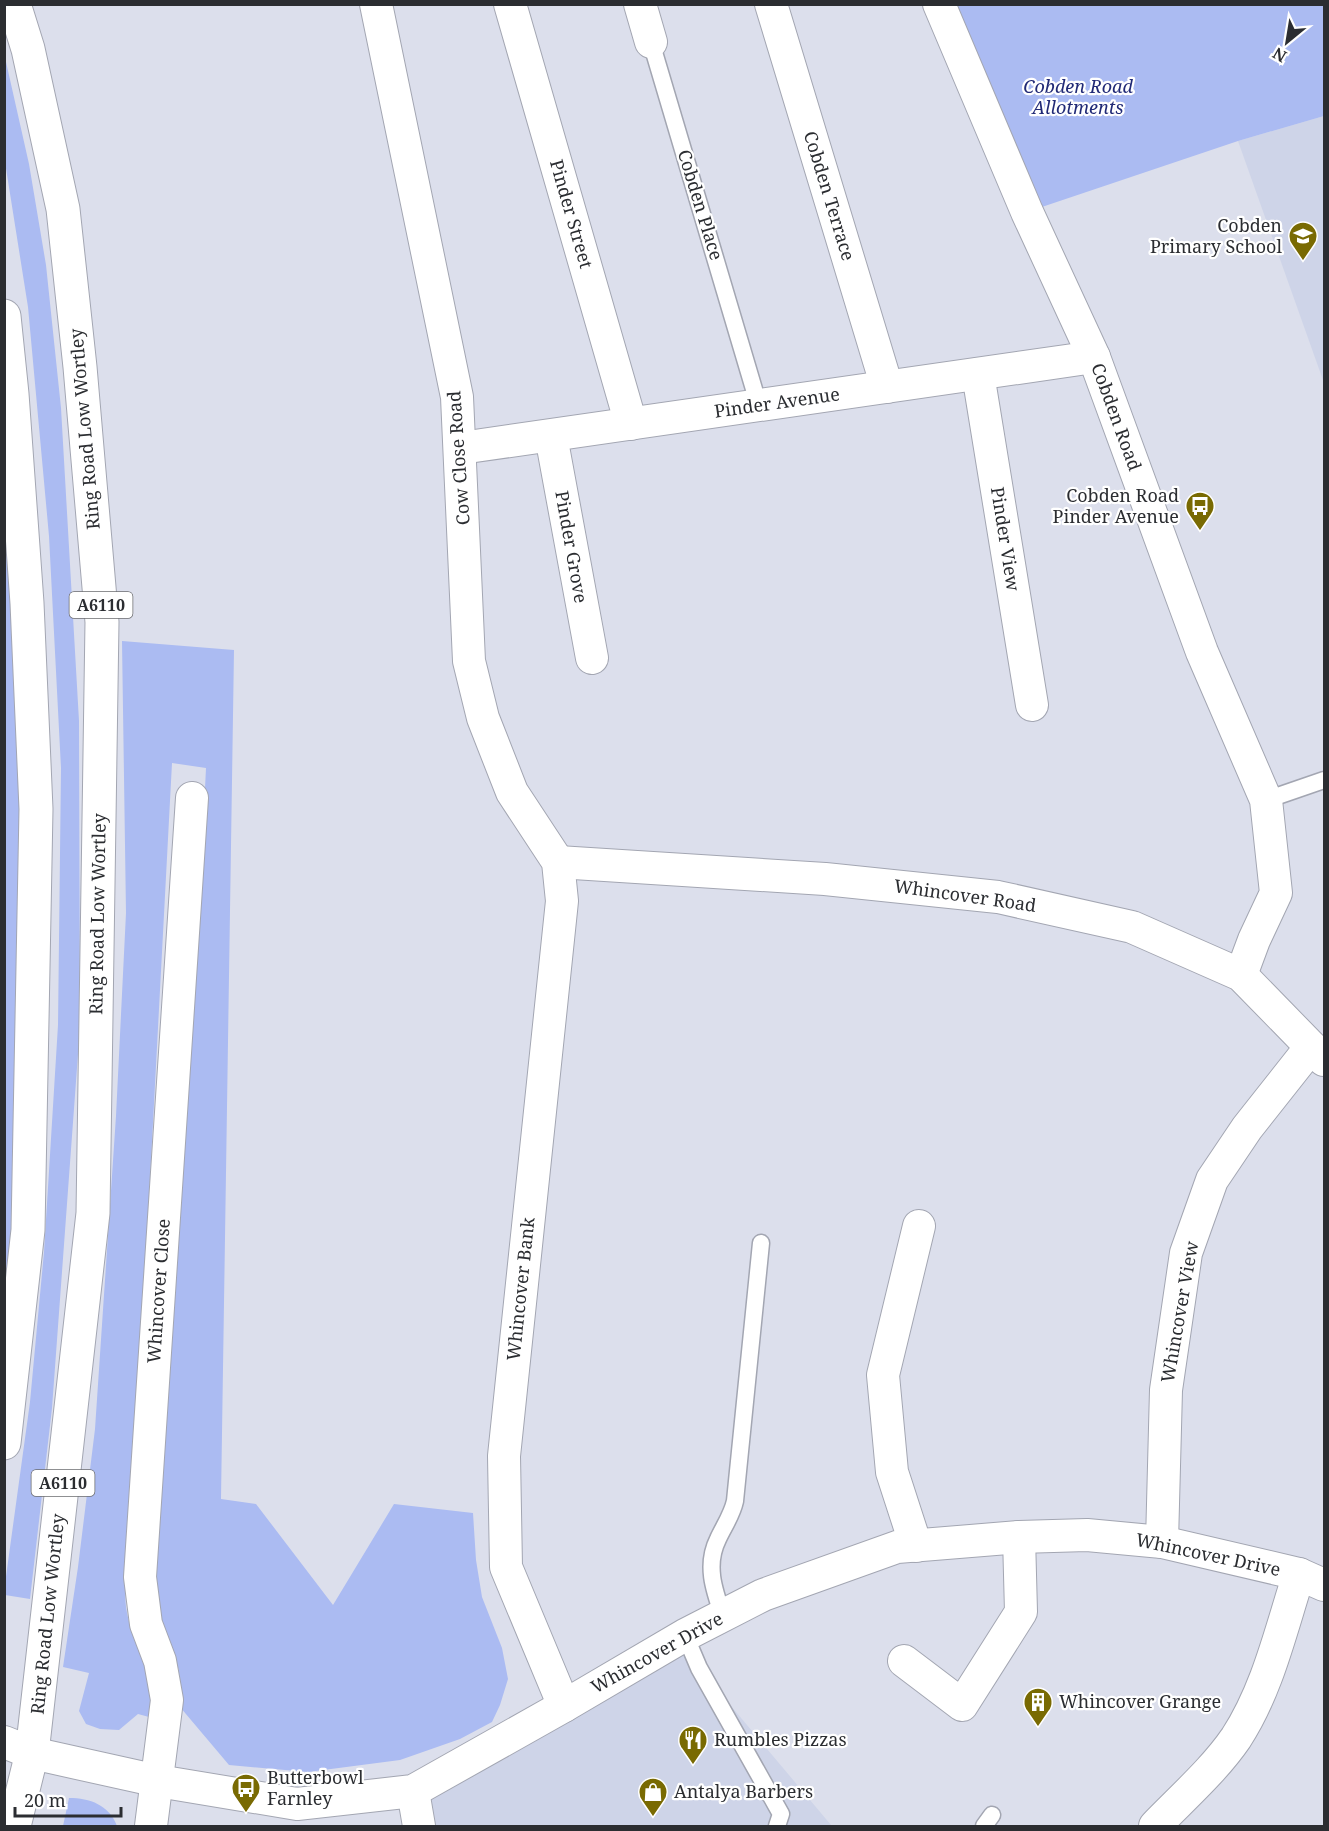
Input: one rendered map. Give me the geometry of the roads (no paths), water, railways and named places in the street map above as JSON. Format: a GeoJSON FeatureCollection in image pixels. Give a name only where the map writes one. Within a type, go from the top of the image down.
{"type":"FeatureCollection","features":[{"type":"Feature","properties":{"kind":"highway","name":"Ring Road Low Wortley"},"geometry":{"type":"LineString","coordinates":[[14,4],[28,49],[63,209],[80,367],[102,622],[93,1213],[14,1754],[14,1827]]}},
{"type":"Feature","properties":{"kind":"highway"},"geometry":{"type":"LineString","coordinates":[[4,316],[26,591],[36,809],[28,1230],[4,1443]]}},
{"type":"Feature","properties":{"kind":"street","name":"Cow Close Road"},"geometry":{"type":"LineString","coordinates":[[376,4],[457,397],[469,661],[483,718],[512,792],[558,862]]}},
{"type":"Feature","properties":{"kind":"street","name":"Pinder Street"},"geometry":{"type":"LineString","coordinates":[[510,4],[632,424]]}},
{"type":"Feature","properties":{"kind":"street","name":"Cobden Place"},"geometry":{"type":"LineString","coordinates":[[640,4],[651,42]]}},
{"type":"Feature","properties":{"kind":"street","name":"Cobden Terrace"},"geometry":{"type":"LineString","coordinates":[[771,4],[887,387]]}},
{"type":"Feature","properties":{"kind":"street","name":"Cobden Road"},"geometry":{"type":"LineString","coordinates":[[939,4],[1027,212],[1094,357],[1202,652],[1266,800],[1276,892],[1240,975]]}},
{"type":"Feature","properties":{"kind":"street","name":"Pinder Avenue"},"geometry":{"type":"LineString","coordinates":[[461,448],[1094,357]]}},
{"type":"Feature","properties":{"kind":"street","name":"Pinder View"},"geometry":{"type":"LineString","coordinates":[[978,374],[1032,705]]}},
{"type":"Feature","properties":{"kind":"street","name":"Pinder Grove"},"geometry":{"type":"LineString","coordinates":[[551,435],[592,658]]}},
{"type":"Feature","properties":{"kind":"street","name":"Whincover Close"},"geometry":{"type":"LineString","coordinates":[[151,1827],[167,1700],[160,1661],[146,1624],[140,1576],[192,798]]}},
{"type":"Feature","properties":{"kind":"street","name":"Whincover Road"},"geometry":{"type":"LineString","coordinates":[[558,862],[825,879],[998,897],[1132,927],[1240,975],[1318,1054]]}},
{"type":"Feature","properties":{"kind":"street","name":"Whincover Bank"},"geometry":{"type":"LineString","coordinates":[[558,862],[562,901],[504,1456],[504,1501],[506,1567],[564,1706]]}},
{"type":"Feature","properties":{"kind":"street","name":"Whincover View"},"geometry":{"type":"LineString","coordinates":[[1162,1542],[1166,1390],[1186,1253],[1212,1180],[1247,1128],[1318,1054]]}},
{"type":"Feature","properties":{"kind":"street"},"geometry":{"type":"LineString","coordinates":[[916,1546],[892,1472],[883,1375],[919,1226]]}},
{"type":"Feature","properties":{"kind":"street","name":"Whincover Drive"},"geometry":{"type":"LineString","coordinates":[[14,1754],[297,1804],[413,1791],[685,1635],[763,1595],[897,1548],[1019,1537],[1087,1535],[1162,1542],[1312,1579]]}},
{"type":"Feature","properties":{"kind":"street"},"geometry":{"type":"LineString","coordinates":[[904,1661],[962,1705],[1021,1612],[1019,1537]]}},
{"type":"Feature","properties":{"kind":"street"},"geometry":{"type":"LineString","coordinates":[[1155,1827],[1236,1738],[1312,1579]]}},
{"type":"Feature","properties":{"kind":"street"},"geometry":{"type":"LineString","coordinates":[[413,1791],[419,1827]]}},
{"type":"Feature","properties":{"kind":"lane","name":"Cobden Place"},"geometry":{"type":"LineString","coordinates":[[651,42],[759,406]]}},
{"type":"Feature","properties":{"kind":"lane"},"geometry":{"type":"LineString","coordinates":[[1266,800],[1324,780]]}},
{"type":"Feature","properties":{"kind":"lane"},"geometry":{"type":"LineString","coordinates":[[723,1616],[715,1592],[711,1561],[713,1549],[729,1519],[735,1501],[761,1243]]}},
{"type":"Feature","properties":{"kind":"lane"},"geometry":{"type":"LineString","coordinates":[[685,1635],[699,1668],[781,1814],[777,1827]]}},
{"type":"Feature","properties":{"kind":"place","name":"Cobden Primary School"},"geometry":{"type":"Point","coordinates":[1303,262]}},
{"type":"Feature","properties":{"kind":"place","name":"Cobden Road Pinder Avenue"},"geometry":{"type":"Point","coordinates":[1200,532]}},
{"type":"Feature","properties":{"kind":"place","name":"Whincover Grange"},"geometry":{"type":"Point","coordinates":[1038,1728]}},
{"type":"Feature","properties":{"kind":"place","name":"Rumbles Pizzas"},"geometry":{"type":"Point","coordinates":[693,1766]}},
{"type":"Feature","properties":{"kind":"place","name":"Butterbowl Farnley"},"geometry":{"type":"Point","coordinates":[246,1814]}},
{"type":"Feature","properties":{"kind":"place","name":"Antalya Barbers"},"geometry":{"type":"Point","coordinates":[653,1818]}},
{"type":"Feature","properties":{"kind":"park label","name":"Cobden Road Allotments"},"geometry":{"type":"Point","coordinates":[1078,97]}}]}
